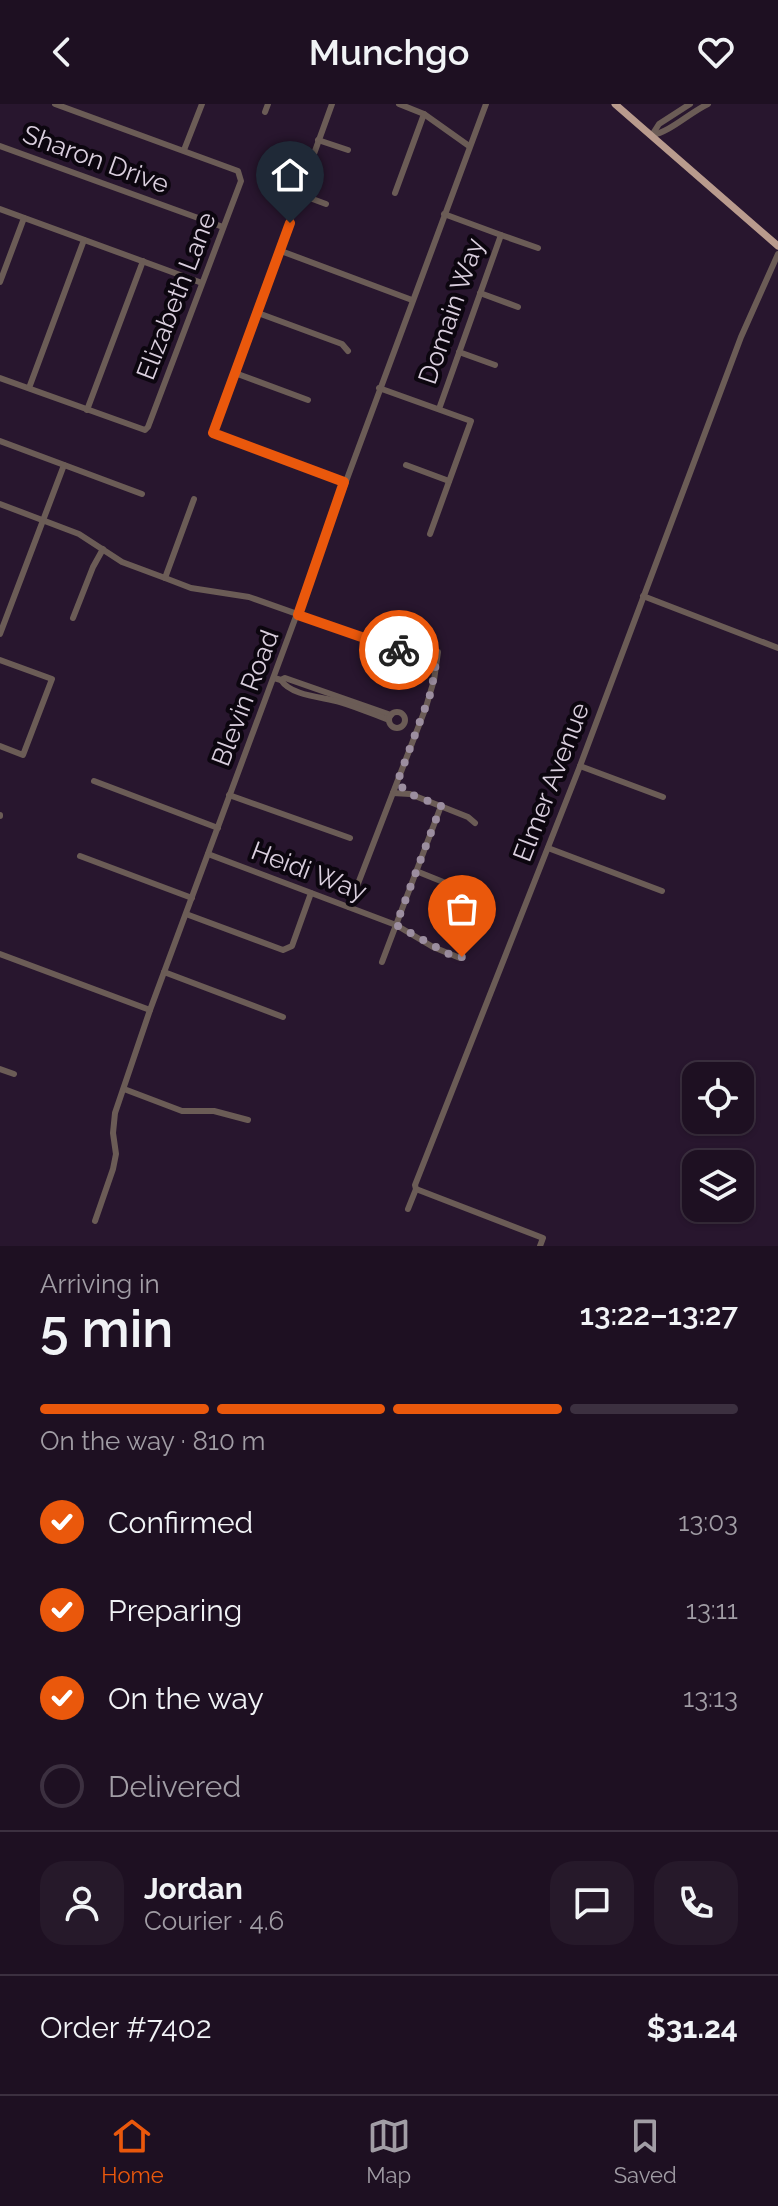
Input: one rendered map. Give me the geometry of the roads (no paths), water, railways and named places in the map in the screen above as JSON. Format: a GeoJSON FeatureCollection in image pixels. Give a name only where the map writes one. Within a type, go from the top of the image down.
{"type":"FeatureCollection","features":[{"type":"Feature","properties":{"kind":"main road"},"geometry":{"type":"LineString","coordinates":[[615,104],[778,246]]}},
{"type":"Feature","properties":{"kind":"street"},"geometry":{"type":"LineString","coordinates":[[55,104],[184,150],[202,104]]}},
{"type":"Feature","properties":{"kind":"street"},"geometry":{"type":"LineString","coordinates":[[332,104],[213,433],[344,482]]}},
{"type":"Feature","properties":{"kind":"street"},"geometry":{"type":"LineString","coordinates":[[399,104],[424,114],[469,146]]}},
{"type":"Feature","properties":{"kind":"street","name":"Blevin Road"},"geometry":{"type":"LineString","coordinates":[[95,1221],[116,1154],[113,1133],[115,1113],[150,1010],[229,795],[277,679],[344,482],[486,104]]}},
{"type":"Feature","properties":{"kind":"street"},"geometry":{"type":"LineString","coordinates":[[652,135],[659,124],[690,104]]}},
{"type":"Feature","properties":{"kind":"street"},"geometry":{"type":"LineString","coordinates":[[652,135],[664,133],[686,115],[708,104]]}},
{"type":"Feature","properties":{"kind":"street"},"geometry":{"type":"LineString","coordinates":[[395,193],[424,114]]}},
{"type":"Feature","properties":{"kind":"street"},"geometry":{"type":"LineString","coordinates":[[318,140],[348,150]]}},
{"type":"Feature","properties":{"kind":"street","name":"Sharon Drive"},"geometry":{"type":"LineString","coordinates":[[0,146],[223,227]]}},
{"type":"Feature","properties":{"kind":"street","name":"Elizabeth Lane"},"geometry":{"type":"LineString","coordinates":[[87,410],[145,430],[148,427],[241,181],[238,171],[184,150]]}},
{"type":"Feature","properties":{"kind":"street"},"geometry":{"type":"LineString","coordinates":[[299,194],[326,204]]}},
{"type":"Feature","properties":{"kind":"street"},"geometry":{"type":"LineString","coordinates":[[0,209],[202,283]]}},
{"type":"Feature","properties":{"kind":"street","name":"Domain Way"},"geometry":{"type":"LineString","coordinates":[[439,409],[501,235],[444,214]]}},
{"type":"Feature","properties":{"kind":"street"},"geometry":{"type":"LineString","coordinates":[[0,282],[24,218]]}},
{"type":"Feature","properties":{"kind":"street"},"geometry":{"type":"LineString","coordinates":[[501,235],[538,248]]}},
{"type":"Feature","properties":{"kind":"street"},"geometry":{"type":"LineString","coordinates":[[29,388],[84,240]]}},
{"type":"Feature","properties":{"kind":"street"},"geometry":{"type":"LineString","coordinates":[[281,251],[412,300]]}},
{"type":"Feature","properties":{"kind":"street","name":"Elmer Avenue"},"geometry":{"type":"LineString","coordinates":[[408,1209],[580,766],[739,342],[778,254]]}},
{"type":"Feature","properties":{"kind":"street"},"geometry":{"type":"LineString","coordinates":[[0,378],[87,410],[143,261]]}},
{"type":"Feature","properties":{"kind":"street"},"geometry":{"type":"LineString","coordinates":[[480,293],[518,307]]}},
{"type":"Feature","properties":{"kind":"street"},"geometry":{"type":"LineString","coordinates":[[258,313],[342,344],[348,351]]}},
{"type":"Feature","properties":{"kind":"street"},"geometry":{"type":"LineString","coordinates":[[459,352],[495,365]]}},
{"type":"Feature","properties":{"kind":"street"},"geometry":{"type":"LineString","coordinates":[[235,373],[308,400]]}},
{"type":"Feature","properties":{"kind":"street"},"geometry":{"type":"LineString","coordinates":[[379,388],[471,421],[430,534]]}},
{"type":"Feature","properties":{"kind":"street"},"geometry":{"type":"LineString","coordinates":[[0,441],[142,494]]}},
{"type":"Feature","properties":{"kind":"street"},"geometry":{"type":"LineString","coordinates":[[0,634],[64,465]]}},
{"type":"Feature","properties":{"kind":"street"},"geometry":{"type":"LineString","coordinates":[[406,465],[449,481]]}},
{"type":"Feature","properties":{"kind":"street"},"geometry":{"type":"LineString","coordinates":[[165,578],[194,499]]}},
{"type":"Feature","properties":{"kind":"street"},"geometry":{"type":"LineString","coordinates":[[0,504],[79,534],[122,562],[191,588],[249,597],[436,663]]}},
{"type":"Feature","properties":{"kind":"street"},"geometry":{"type":"LineString","coordinates":[[73,618],[103,549]]}},
{"type":"Feature","properties":{"kind":"street"},"geometry":{"type":"LineString","coordinates":[[643,596],[778,648]]}},
{"type":"Feature","properties":{"kind":"street"},"geometry":{"type":"LineString","coordinates":[[349,907],[431,692],[438,652]]}},
{"type":"Feature","properties":{"kind":"street"},"geometry":{"type":"LineString","coordinates":[[0,660],[52,679],[23,755],[0,746]]}},
{"type":"Feature","properties":{"kind":"street"},"geometry":{"type":"LineString","coordinates":[[277,679],[284,686],[350,702],[390,718]]}},
{"type":"Feature","properties":{"kind":"street"},"geometry":{"type":"LineString","coordinates":[[580,766],[663,797]]}},
{"type":"Feature","properties":{"kind":"street"},"geometry":{"type":"LineString","coordinates":[[94,781],[218,828]]}},
{"type":"Feature","properties":{"kind":"street"},"geometry":{"type":"LineString","coordinates":[[397,783],[410,794]]}},
{"type":"Feature","properties":{"kind":"street"},"geometry":{"type":"LineString","coordinates":[[393,793],[410,794],[468,817],[475,823]]}},
{"type":"Feature","properties":{"kind":"street"},"geometry":{"type":"LineString","coordinates":[[229,795],[350,838]]}},
{"type":"Feature","properties":{"kind":"street"},"geometry":{"type":"LineString","coordinates":[[382,962],[441,806]]}},
{"type":"Feature","properties":{"kind":"street"},"geometry":{"type":"LineString","coordinates":[[548,848],[662,891]]}},
{"type":"Feature","properties":{"kind":"street","name":"Heidi Way"},"geometry":{"type":"LineString","coordinates":[[208,854],[396,925],[433,947],[460,958],[483,905],[483,898],[416,871]]}},
{"type":"Feature","properties":{"kind":"street"},"geometry":{"type":"LineString","coordinates":[[80,856],[192,898]]}},
{"type":"Feature","properties":{"kind":"street"},"geometry":{"type":"LineString","coordinates":[[186,914],[283,950],[292,946],[311,893]]}},
{"type":"Feature","properties":{"kind":"street"},"geometry":{"type":"LineString","coordinates":[[0,954],[150,1010]]}},
{"type":"Feature","properties":{"kind":"street"},"geometry":{"type":"LineString","coordinates":[[164,972],[283,1017]]}},
{"type":"Feature","properties":{"kind":"street"},"geometry":{"type":"LineString","coordinates":[[0,1069],[14,1074]]}},
{"type":"Feature","properties":{"kind":"street"},"geometry":{"type":"LineString","coordinates":[[124,1089],[182,1111],[214,1111],[248,1120]]}},
{"type":"Feature","properties":{"kind":"street"},"geometry":{"type":"LineString","coordinates":[[416,1189],[543,1238],[540,1246]]}}]}
